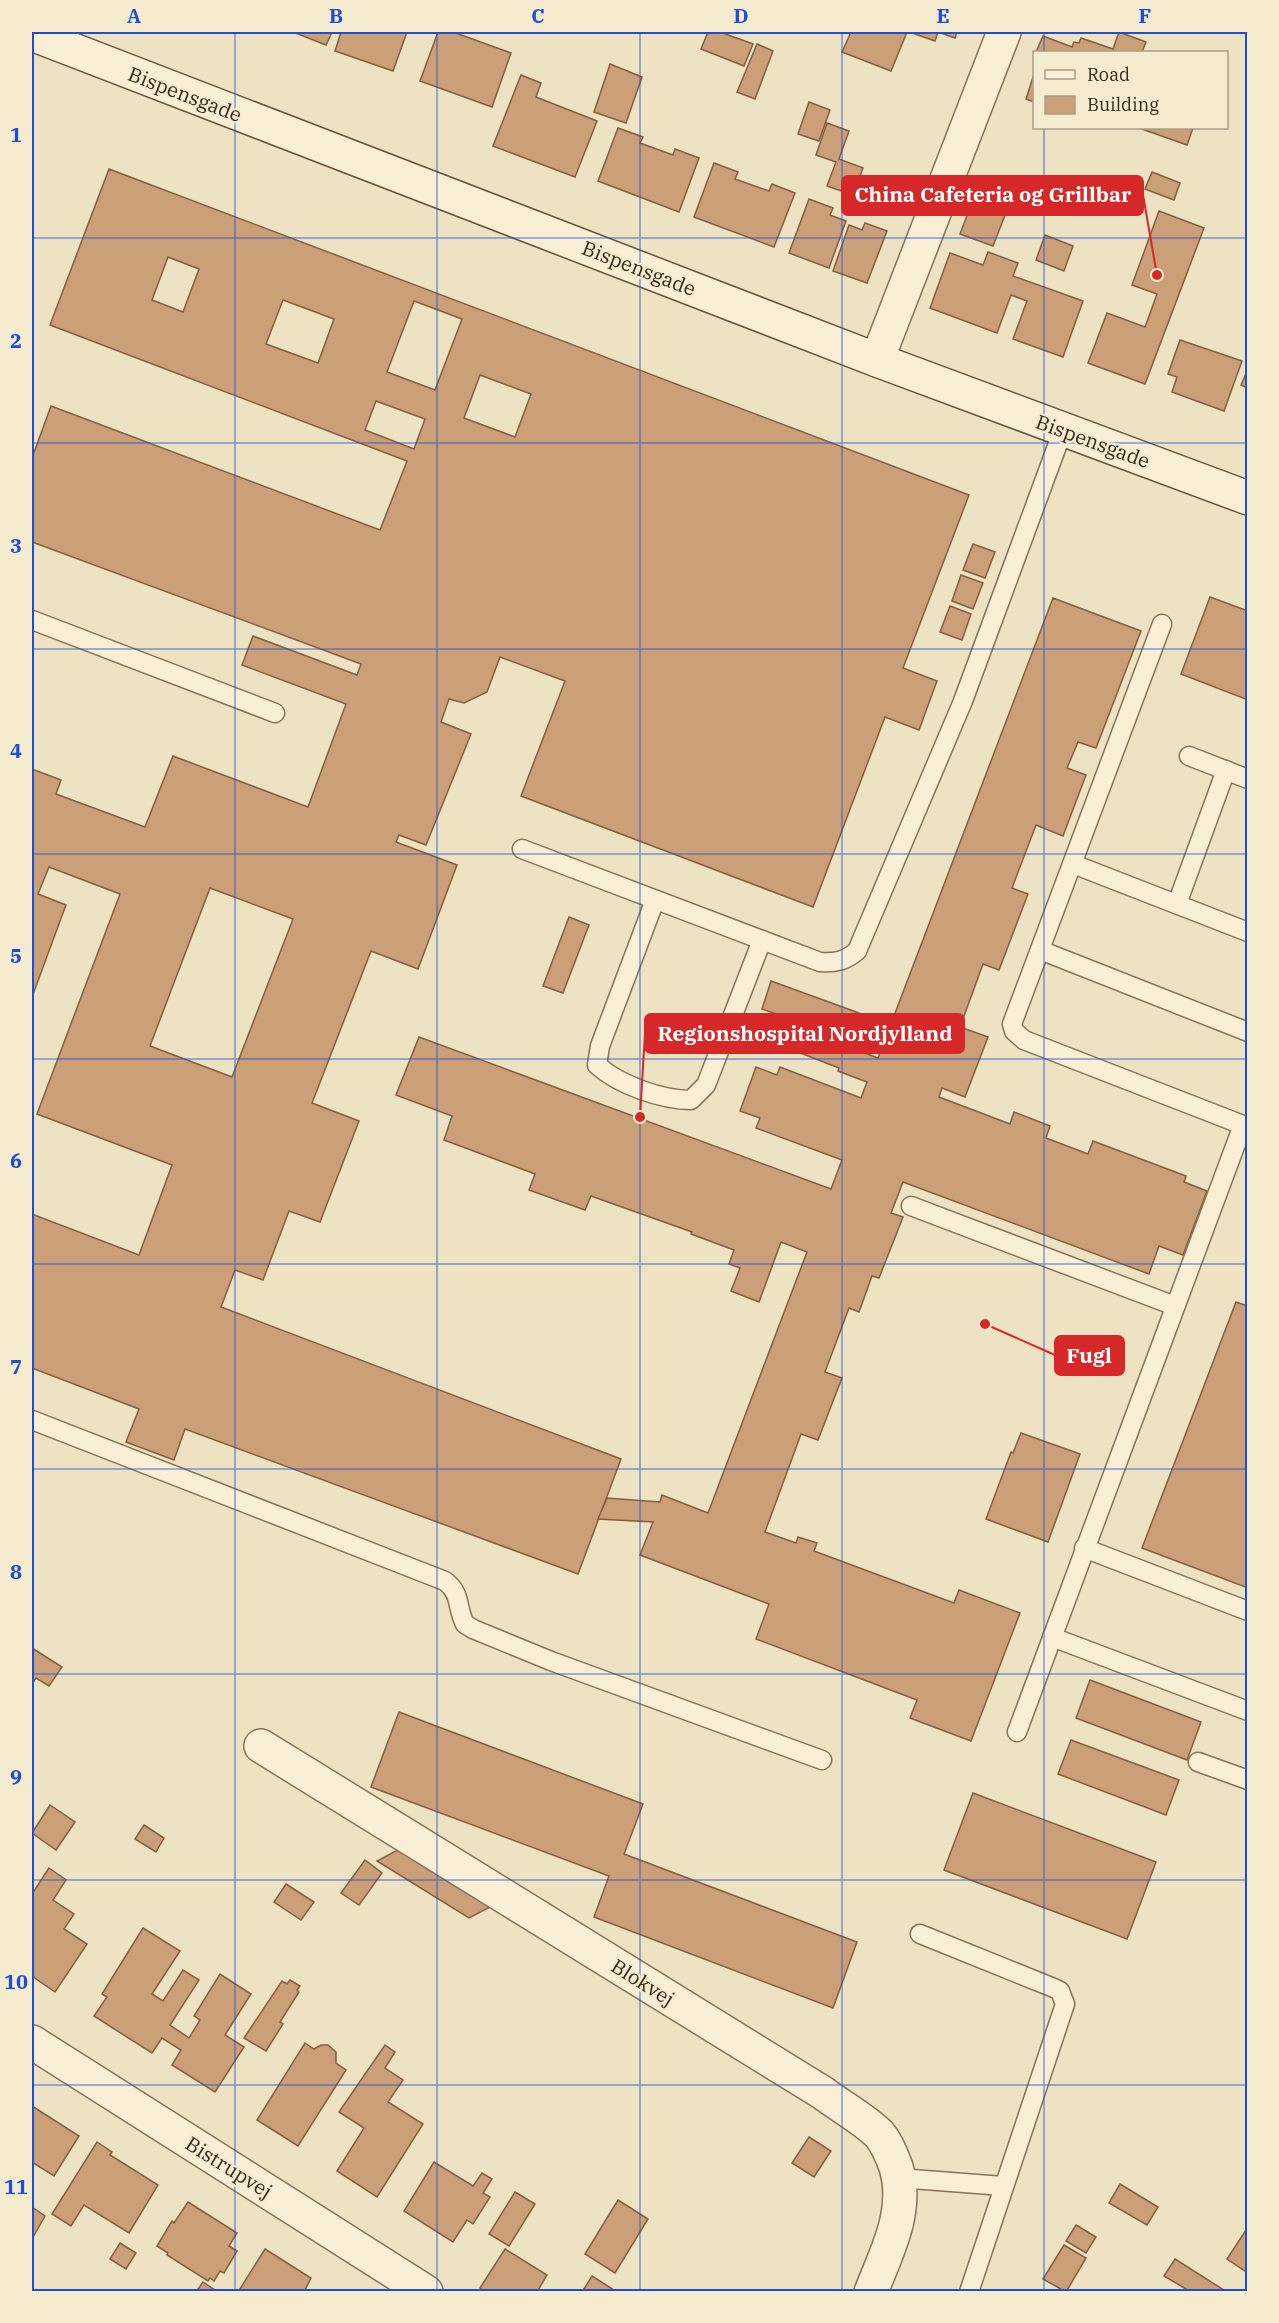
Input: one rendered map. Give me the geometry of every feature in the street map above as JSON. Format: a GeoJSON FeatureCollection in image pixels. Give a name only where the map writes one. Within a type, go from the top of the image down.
{"type":"FeatureCollection","features":[{"type":"Feature","properties":{"kind":"street"},"geometry":{"type":"LineString","coordinates":[[877,360],[1004,32]]}},
{"type":"Feature","properties":{"kind":"street","name":"Bispensgade"},"geometry":{"type":"LineString","coordinates":[[32,34],[877,360],[1248,498]]}},
{"type":"Feature","properties":{"kind":"street","name":"Blokvej"},"geometry":{"type":"LineString","coordinates":[[261,1746],[823,2093],[879,2135],[892,2155],[899,2178],[901,2207],[871,2292]]}},
{"type":"Feature","properties":{"kind":"street","name":"Bistrupvej"},"geometry":{"type":"LineString","coordinates":[[32,2042],[426,2292]]}},
{"type":"Feature","properties":{"kind":"lane"},"geometry":{"type":"LineString","coordinates":[[522,849],[820,962],[835,963],[846,960],[857,951],[963,701],[1064,429]]}},
{"type":"Feature","properties":{"kind":"lane"},"geometry":{"type":"LineString","coordinates":[[32,620],[275,713]]}},
{"type":"Feature","properties":{"kind":"lane"},"geometry":{"type":"LineString","coordinates":[[1017,1732],[1174,1306],[1245,1126],[1018,1037],[1012,1024],[1162,624]]}},
{"type":"Feature","properties":{"kind":"lane"},"geometry":{"type":"LineString","coordinates":[[1189,756],[1248,779]]}},
{"type":"Feature","properties":{"kind":"lane"},"geometry":{"type":"LineString","coordinates":[[1177,904],[1226,770]]}},
{"type":"Feature","properties":{"kind":"lane"},"geometry":{"type":"LineString","coordinates":[[1073,864],[1248,932]]}},
{"type":"Feature","properties":{"kind":"lane"},"geometry":{"type":"LineString","coordinates":[[655,900],[600,1046],[597,1065],[610,1077],[673,1100],[691,1100],[706,1085],[762,940]]}},
{"type":"Feature","properties":{"kind":"lane"},"geometry":{"type":"LineString","coordinates":[[1040,950],[1248,1032]]}},
{"type":"Feature","properties":{"kind":"lane"},"geometry":{"type":"LineString","coordinates":[[911,1206],[1174,1306]]}},
{"type":"Feature","properties":{"kind":"lane"},"geometry":{"type":"LineString","coordinates":[[32,1420],[445,1581],[453,1587],[458,1597],[465,1624],[473,1629],[551,1661],[822,1760]]}},
{"type":"Feature","properties":{"kind":"lane"},"geometry":{"type":"LineString","coordinates":[[1084,1548],[1248,1611]]}},
{"type":"Feature","properties":{"kind":"lane"},"geometry":{"type":"LineString","coordinates":[[1052,1637],[1248,1711]]}},
{"type":"Feature","properties":{"kind":"lane"},"geometry":{"type":"LineString","coordinates":[[1198,1762],[1248,1780]]}},
{"type":"Feature","properties":{"kind":"lane"},"geometry":{"type":"LineString","coordinates":[[920,1935],[1054,1988],[1064,1997],[1064,2010],[969,2292]]}},
{"type":"Feature","properties":{"kind":"lane"},"geometry":{"type":"LineString","coordinates":[[899,2178],[1003,2186]]}},
{"type":"Feature","properties":{"kind":"building"},"geometry":{"type":"Polygon","coordinates":[[[293,32],[332,32],[326,45],[293,32]]]}},
{"type":"Feature","properties":{"kind":"building"},"geometry":{"type":"Polygon","coordinates":[[[341,32],[407,32],[393,71],[335,51],[341,32]]]}},
{"type":"Feature","properties":{"kind":"building"},"geometry":{"type":"Polygon","coordinates":[[[438,32],[453,32],[511,53],[492,107],[420,81],[438,32]]]}},
{"type":"Feature","properties":{"kind":"building"},"geometry":{"type":"Polygon","coordinates":[[[708,32],[720,32],[753,44],[744,66],[701,49],[708,32]]]}},
{"type":"Feature","properties":{"kind":"building"},"geometry":{"type":"Polygon","coordinates":[[[851,32],[907,32],[891,71],[842,52],[851,32]]]}},
{"type":"Feature","properties":{"kind":"building"},"geometry":{"type":"Polygon","coordinates":[[[916,32],[938,32],[935,41],[915,34],[916,32]]]}},
{"type":"Feature","properties":{"kind":"building"},"geometry":{"type":"Polygon","coordinates":[[[938,32],[957,32],[955,38],[938,32]]]}},
{"type":"Feature","properties":{"kind":"building"},"geometry":{"type":"Polygon","coordinates":[[[1119,32],[1146,42],[1142,51],[1036,51],[1043,36],[1072,47],[1074,42],[1079,43],[1081,38],[1113,49],[1119,32]]]}},
{"type":"Feature","properties":{"kind":"building"},"geometry":{"type":"Polygon","coordinates":[[[757,44],[773,51],[755,99],[737,92],[757,44]]]}},
{"type":"Feature","properties":{"kind":"building"},"geometry":{"type":"Polygon","coordinates":[[[610,64],[642,77],[626,123],[594,112],[610,64]]]}},
{"type":"Feature","properties":{"kind":"building"},"geometry":{"type":"Polygon","coordinates":[[[521,75],[541,83],[536,97],[597,121],[575,177],[493,146],[521,75]]]}},
{"type":"Feature","properties":{"kind":"building"},"geometry":{"type":"Polygon","coordinates":[[[1033,77],[1033,102],[1026,99],[1033,77]]]}},
{"type":"Feature","properties":{"kind":"building"},"geometry":{"type":"Polygon","coordinates":[[[809,102],[830,110],[819,141],[798,134],[809,102]]]}},
{"type":"Feature","properties":{"kind":"building"},"geometry":{"type":"Polygon","coordinates":[[[827,123],[849,131],[839,159],[863,168],[853,195],[827,186],[836,162],[816,155],[827,123]]]}},
{"type":"Feature","properties":{"kind":"building"},"geometry":{"type":"Polygon","coordinates":[[[618,128],[643,137],[640,143],[673,155],[675,149],[699,158],[679,212],[598,181],[618,128]]]}},
{"type":"Feature","properties":{"kind":"building"},"geometry":{"type":"Polygon","coordinates":[[[1142,129],[1193,129],[1187,145],[1142,129]]]}},
{"type":"Feature","properties":{"kind":"building"},"geometry":{"type":"Polygon","coordinates":[[[714,163],[738,172],[735,179],[769,191],[772,184],[795,193],[774,247],[694,217],[714,163]]]}},
{"type":"Feature","properties":{"kind":"building"},"geometry":{"type":"Polygon","coordinates":[[[109,169],[969,495],[903,668],[937,681],[919,730],[885,717],[813,907],[521,796],[565,681],[500,657],[487,692],[464,703],[449,699],[441,722],[471,734],[426,845],[399,835],[396,842],[457,865],[418,969],[371,951],[312,1103],[359,1121],[320,1222],[289,1211],[263,1280],[235,1270],[221,1307],[621,1459],[578,1574],[185,1429],[174,1460],[126,1442],[139,1409],[32,1368],[32,1214],[139,1255],[172,1165],[37,1114],[120,894],[49,867],[38,894],[66,905],[32,997],[32,769],[61,780],[56,794],[145,827],[173,756],[308,807],[346,704],[242,665],[253,636],[357,675],[361,664],[32,542],[32,458],[51,406],[380,530],[407,461],[50,325],[109,169]],[[168,257],[152,300],[183,312],[199,269],[168,257]],[[283,300],[266,344],[318,363],[334,319],[283,300]],[[414,301],[387,372],[435,390],[462,319],[414,301]],[[480,375],[464,418],[515,437],[531,394],[480,375]],[[376,401],[365,430],[414,449],[425,419],[376,401]],[[210,888],[150,1046],[232,1077],[293,919],[210,888]]]}},
{"type":"Feature","properties":{"kind":"building"},"geometry":{"type":"Polygon","coordinates":[[[1152,172],[1180,183],[1174,200],[1145,189],[1152,172]]]}},
{"type":"Feature","properties":{"kind":"building"},"geometry":{"type":"Polygon","coordinates":[[[980,182],[1005,191],[1001,203],[1009,205],[993,246],[960,234],[980,182]]]}},
{"type":"Feature","properties":{"kind":"building"},"geometry":{"type":"Polygon","coordinates":[[[809,199],[833,208],[830,215],[846,221],[829,268],[789,253],[809,199]]]}},
{"type":"Feature","properties":{"kind":"building"},"geometry":{"type":"Polygon","coordinates":[[[1159,211],[1204,228],[1145,384],[1088,363],[1107,313],[1145,327],[1157,294],[1132,285],[1159,211]]]}},
{"type":"Feature","properties":{"kind":"building"},"geometry":{"type":"Polygon","coordinates":[[[865,223],[887,231],[867,283],[833,271],[849,225],[862,230],[865,223]]]}},
{"type":"Feature","properties":{"kind":"building"},"geometry":{"type":"Polygon","coordinates":[[[1045,235],[1073,246],[1064,271],[1036,260],[1045,235]]]}},
{"type":"Feature","properties":{"kind":"building"},"geometry":{"type":"Polygon","coordinates":[[[988,252],[1018,263],[1013,276],[1083,301],[1063,357],[1013,339],[1027,301],[1011,295],[997,333],[930,308],[950,253],[983,265],[988,252]]]}},
{"type":"Feature","properties":{"kind":"building"},"geometry":{"type":"Polygon","coordinates":[[[1180,340],[1242,361],[1224,411],[1172,392],[1177,377],[1168,374],[1180,340]]]}},
{"type":"Feature","properties":{"kind":"building"},"geometry":{"type":"Polygon","coordinates":[[[1248,369],[1248,388],[1241,385],[1248,369]]]}},
{"type":"Feature","properties":{"kind":"building"},"geometry":{"type":"Polygon","coordinates":[[[973,544],[995,552],[985,578],[963,570],[973,544]]]}},
{"type":"Feature","properties":{"kind":"building"},"geometry":{"type":"Polygon","coordinates":[[[961,575],[983,583],[973,609],[952,601],[961,575]]]}},
{"type":"Feature","properties":{"kind":"building"},"geometry":{"type":"Polygon","coordinates":[[[1210,597],[1248,611],[1248,700],[1181,674],[1210,597]]]}},
{"type":"Feature","properties":{"kind":"building"},"geometry":{"type":"Polygon","coordinates":[[[1053,598],[1141,631],[1096,748],[1078,742],[1067,768],[1086,775],[1063,836],[1036,825],[1012,888],[1028,894],[999,970],[983,964],[960,1027],[988,1037],[965,1097],[942,1088],[939,1097],[1010,1124],[1014,1112],[1050,1126],[1046,1138],[1088,1154],[1093,1141],[1186,1176],[1184,1182],[1207,1191],[1183,1255],[1159,1246],[1149,1274],[903,1182],[891,1213],[903,1217],[879,1278],[872,1276],[859,1312],[849,1308],[825,1372],[842,1378],[818,1440],[801,1434],[765,1532],[796,1543],[798,1537],[817,1543],[814,1551],[954,1603],[959,1590],[1020,1613],[971,1741],[910,1718],[917,1700],[756,1639],[769,1604],[640,1555],[653,1522],[598,1519],[607,1498],[660,1502],[662,1495],[708,1513],[807,1252],[781,1242],[759,1302],[731,1291],[740,1268],[729,1264],[734,1250],[691,1234],[692,1232],[591,1196],[585,1210],[529,1190],[535,1174],[444,1140],[452,1116],[396,1095],[419,1037],[831,1189],[842,1160],[756,1128],[760,1118],[740,1111],[756,1067],[777,1075],[780,1067],[861,1098],[867,1082],[838,1071],[839,1068],[767,1040],[775,1019],[878,1058],[1053,598]]]}},
{"type":"Feature","properties":{"kind":"building"},"geometry":{"type":"Polygon","coordinates":[[[950,606],[971,614],[962,640],[940,632],[950,606]]]}},
{"type":"Feature","properties":{"kind":"building"},"geometry":{"type":"Polygon","coordinates":[[[569,917],[589,925],[563,993],[543,986],[569,917]]]}},
{"type":"Feature","properties":{"kind":"building"},"geometry":{"type":"Polygon","coordinates":[[[771,981],[859,1013],[849,1040],[762,1009],[771,981]]]}},
{"type":"Feature","properties":{"kind":"building"},"geometry":{"type":"Polygon","coordinates":[[[1236,1302],[1248,1306],[1248,1588],[1142,1548],[1236,1302]]]}},
{"type":"Feature","properties":{"kind":"building"},"geometry":{"type":"Polygon","coordinates":[[[1021,1433],[1080,1454],[1048,1542],[986,1519],[1011,1452],[1013,1453],[1021,1433]]]}},
{"type":"Feature","properties":{"kind":"building"},"geometry":{"type":"Polygon","coordinates":[[[32,1648],[62,1667],[49,1686],[36,1678],[32,1684],[32,1648]]]}},
{"type":"Feature","properties":{"kind":"building"},"geometry":{"type":"Polygon","coordinates":[[[1090,1680],[1201,1722],[1187,1760],[1076,1718],[1090,1680]]]}},
{"type":"Feature","properties":{"kind":"building"},"geometry":{"type":"Polygon","coordinates":[[[399,1712],[643,1804],[624,1854],[857,1942],[833,2008],[594,1917],[609,1876],[371,1787],[399,1712]]]}},
{"type":"Feature","properties":{"kind":"building"},"geometry":{"type":"Polygon","coordinates":[[[1071,1740],[1179,1780],[1166,1815],[1058,1774],[1071,1740]]]}},
{"type":"Feature","properties":{"kind":"building"},"geometry":{"type":"Polygon","coordinates":[[[973,1793],[1156,1862],[1127,1939],[944,1870],[973,1793]]]}},
{"type":"Feature","properties":{"kind":"building"},"geometry":{"type":"Polygon","coordinates":[[[50,1805],[75,1822],[56,1850],[32,1833],[50,1805]]]}},
{"type":"Feature","properties":{"kind":"building"},"geometry":{"type":"Polygon","coordinates":[[[144,1825],[164,1838],[156,1852],[135,1839],[144,1825]]]}},
{"type":"Feature","properties":{"kind":"building"},"geometry":{"type":"Polygon","coordinates":[[[405,1846],[498,1903],[469,1918],[377,1861],[405,1846]]]}},
{"type":"Feature","properties":{"kind":"building"},"geometry":{"type":"Polygon","coordinates":[[[365,1860],[382,1873],[359,1905],[341,1893],[365,1860]]]}},
{"type":"Feature","properties":{"kind":"building"},"geometry":{"type":"Polygon","coordinates":[[[49,1868],[66,1880],[53,1900],[74,1914],[64,1929],[87,1944],[55,1992],[32,1976],[32,1894],[49,1868]]]}},
{"type":"Feature","properties":{"kind":"building"},"geometry":{"type":"Polygon","coordinates":[[[286,1884],[314,1902],[301,1920],[274,1902],[286,1884]]]}},
{"type":"Feature","properties":{"kind":"building"},"geometry":{"type":"Polygon","coordinates":[[[143,1928],[180,1951],[152,1994],[163,2001],[183,1970],[199,1980],[170,2025],[189,2038],[200,2020],[194,2016],[220,1974],[251,1994],[225,2035],[244,2047],[215,2092],[172,2065],[181,2050],[162,2038],[152,2053],[94,2016],[107,1997],[102,1994],[143,1928]]]}},
{"type":"Feature","properties":{"kind":"building"},"geometry":{"type":"Polygon","coordinates":[[[290,1980],[300,1986],[297,1990],[299,1992],[280,2022],[283,2024],[266,2051],[244,2038],[282,1981],[287,1984],[290,1980]]]}},
{"type":"Feature","properties":{"kind":"building"},"geometry":{"type":"Polygon","coordinates":[[[305,2043],[314,2049],[321,2045],[328,2045],[336,2052],[336,2063],[346,2070],[298,2146],[257,2120],[305,2043]]]}},
{"type":"Feature","properties":{"kind":"building"},"geometry":{"type":"Polygon","coordinates":[[[385,2045],[395,2052],[385,2068],[403,2080],[388,2102],[423,2124],[377,2197],[337,2171],[364,2128],[339,2112],[385,2045]]]}},
{"type":"Feature","properties":{"kind":"building"},"geometry":{"type":"Polygon","coordinates":[[[32,2106],[79,2136],[54,2176],[32,2162],[32,2106]]]}},
{"type":"Feature","properties":{"kind":"building"},"geometry":{"type":"Polygon","coordinates":[[[809,2137],[831,2151],[814,2177],[792,2163],[809,2137]]]}},
{"type":"Feature","properties":{"kind":"building"},"geometry":{"type":"Polygon","coordinates":[[[97,2142],[112,2152],[110,2155],[158,2185],[129,2233],[84,2205],[71,2226],[52,2214],[97,2142]]]}},
{"type":"Feature","properties":{"kind":"building"},"geometry":{"type":"Polygon","coordinates":[[[434,2162],[473,2186],[482,2173],[492,2179],[483,2193],[490,2197],[473,2224],[467,2220],[453,2242],[404,2211],[434,2162]]]}},
{"type":"Feature","properties":{"kind":"building"},"geometry":{"type":"Polygon","coordinates":[[[1120,2184],[1158,2207],[1147,2225],[1109,2203],[1120,2184]]]}},
{"type":"Feature","properties":{"kind":"building"},"geometry":{"type":"Polygon","coordinates":[[[515,2192],[535,2204],[509,2246],[489,2234],[515,2192]]]}},
{"type":"Feature","properties":{"kind":"building"},"geometry":{"type":"Polygon","coordinates":[[[618,2200],[648,2219],[615,2273],[585,2254],[618,2200]]]}},
{"type":"Feature","properties":{"kind":"building"},"geometry":{"type":"Polygon","coordinates":[[[188,2202],[237,2233],[229,2246],[237,2251],[224,2273],[220,2271],[214,2281],[210,2278],[208,2281],[157,2246],[172,2221],[174,2223],[188,2202]]]}},
{"type":"Feature","properties":{"kind":"building"},"geometry":{"type":"Polygon","coordinates":[[[32,2207],[45,2216],[32,2239],[32,2207]]]}},
{"type":"Feature","properties":{"kind":"building"},"geometry":{"type":"Polygon","coordinates":[[[1076,2225],[1096,2237],[1086,2253],[1066,2241],[1076,2225]]]}},
{"type":"Feature","properties":{"kind":"building"},"geometry":{"type":"Polygon","coordinates":[[[1248,2227],[1248,2273],[1227,2259],[1248,2227]]]}},
{"type":"Feature","properties":{"kind":"building"},"geometry":{"type":"Polygon","coordinates":[[[120,2243],[136,2253],[126,2269],[110,2259],[120,2243]]]}},
{"type":"Feature","properties":{"kind":"building"},"geometry":{"type":"Polygon","coordinates":[[[1064,2245],[1086,2258],[1066,2292],[1043,2279],[1064,2245]]]}},
{"type":"Feature","properties":{"kind":"building"},"geometry":{"type":"Polygon","coordinates":[[[265,2249],[311,2278],[304,2292],[238,2292],[265,2249]]]}},
{"type":"Feature","properties":{"kind":"building"},"geometry":{"type":"Polygon","coordinates":[[[505,2249],[547,2275],[537,2292],[486,2292],[480,2288],[505,2249]]]}},
{"type":"Feature","properties":{"kind":"building"},"geometry":{"type":"Polygon","coordinates":[[[1175,2259],[1227,2292],[1184,2292],[1186,2289],[1164,2276],[1175,2259]]]}},
{"type":"Feature","properties":{"kind":"building"},"geometry":{"type":"Polygon","coordinates":[[[592,2276],[617,2292],[582,2292],[592,2276]]]}},
{"type":"Feature","properties":{"kind":"building"},"geometry":{"type":"Polygon","coordinates":[[[203,2282],[218,2292],[196,2292],[203,2282]]]}},
{"type":"Feature","properties":{"kind":"place","name":"China Cafeteria og Grillbar"},"geometry":{"type":"Point","coordinates":[1157,275]}},
{"type":"Feature","properties":{"kind":"place","name":"Regionshospital Nordjylland"},"geometry":{"type":"Point","coordinates":[640,1117]}},
{"type":"Feature","properties":{"kind":"place","name":"Fugl"},"geometry":{"type":"Point","coordinates":[985,1324]}}]}
